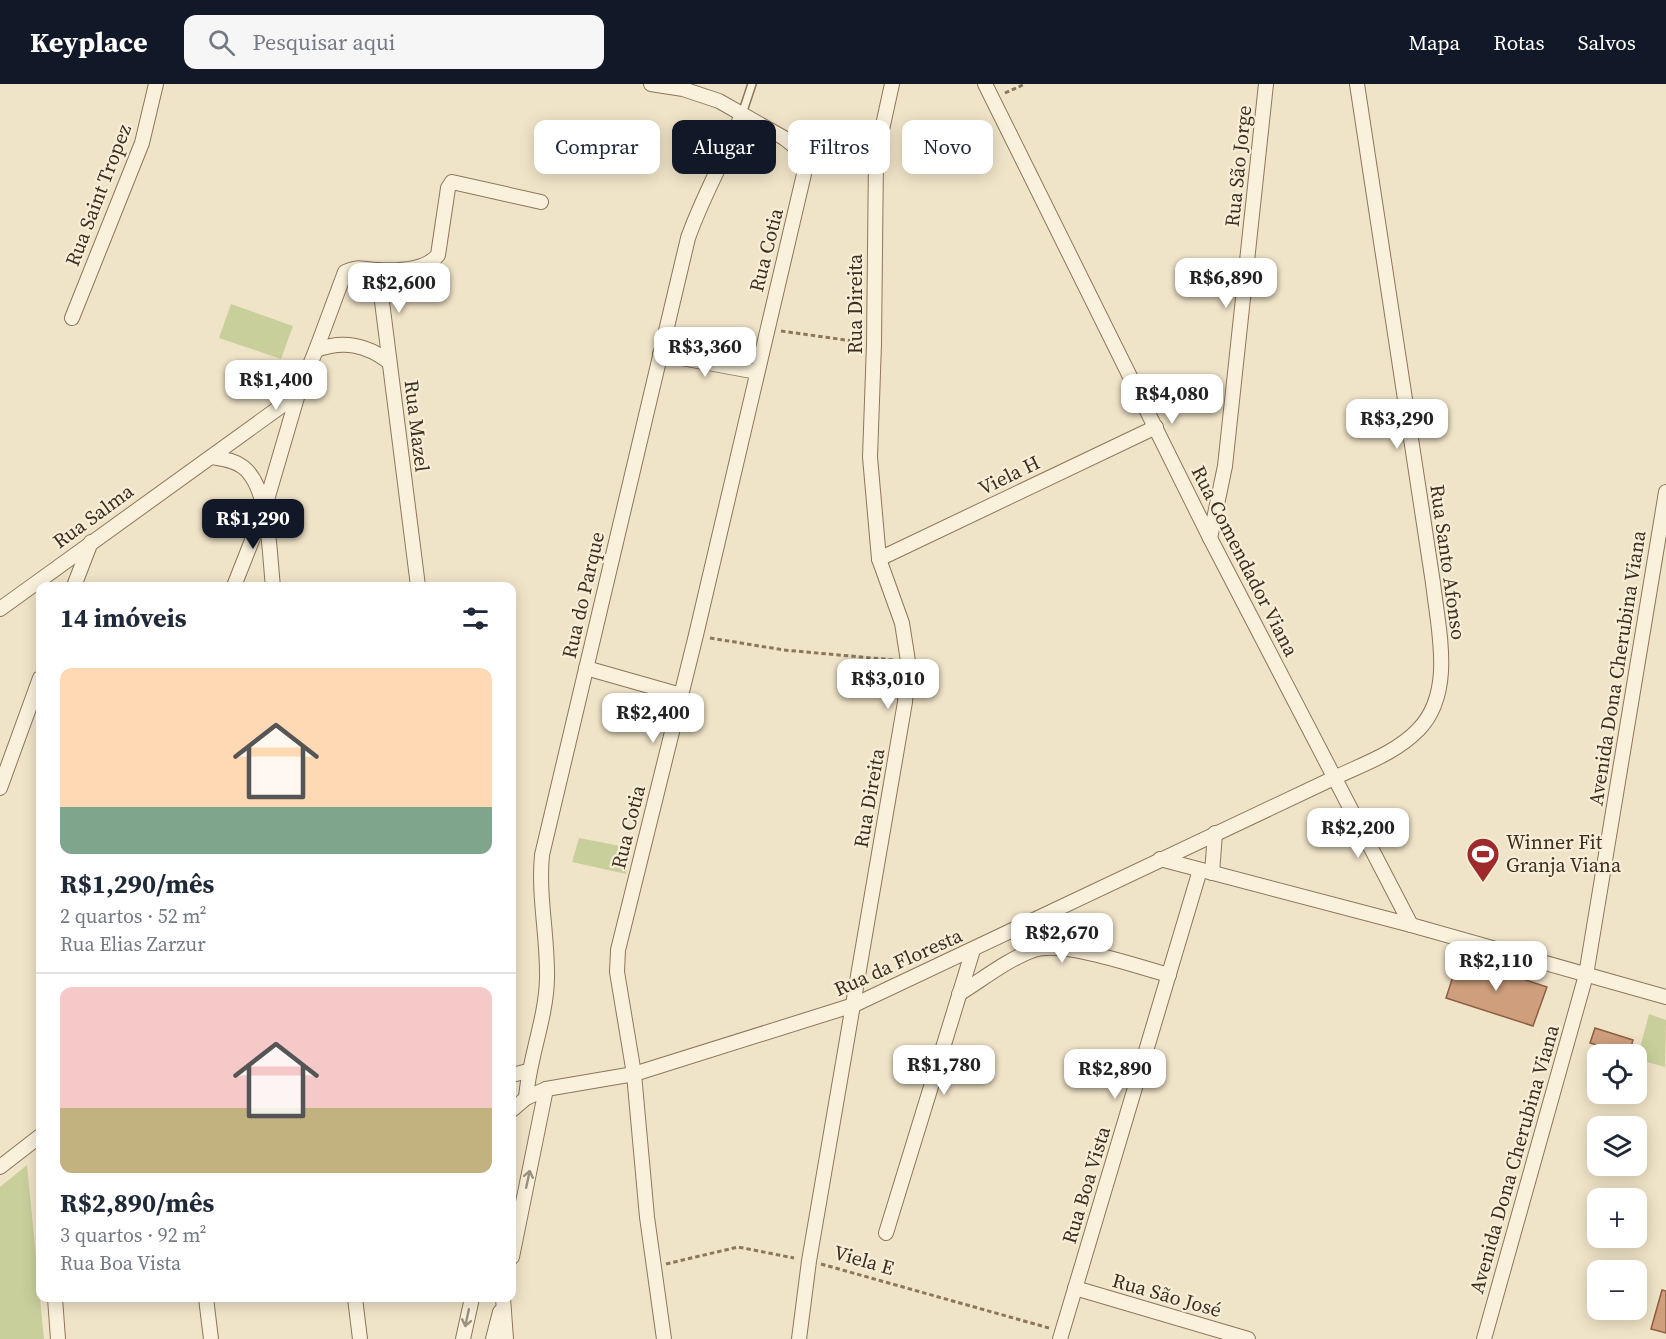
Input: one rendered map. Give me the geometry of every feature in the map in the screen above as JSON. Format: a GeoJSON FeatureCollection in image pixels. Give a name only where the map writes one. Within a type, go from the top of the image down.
{"type":"FeatureCollection","features":[{"type":"Feature","properties":{"kind":"street","name":"Rua Saint Tropez"},"geometry":{"type":"LineString","coordinates":[[72,318],[142,143],[156,84]]}},
{"type":"Feature","properties":{"kind":"street"},"geometry":{"type":"LineString","coordinates":[[651,84],[683,89],[719,101],[788,141]]}},
{"type":"Feature","properties":{"kind":"street","name":"Rua Direita"},"geometry":{"type":"LineString","coordinates":[[884,120],[892,84]]}},
{"type":"Feature","properties":{"kind":"street","name":"Rua Comendador Viana"},"geometry":{"type":"LineString","coordinates":[[985,84],[1210,538],[1411,925]]}},
{"type":"Feature","properties":{"kind":"street","name":"Rua São Jorge"},"geometry":{"type":"LineString","coordinates":[[1210,538],[1225,466],[1266,84]]}},
{"type":"Feature","properties":{"kind":"street","name":"Rua Santo Afonso"},"geometry":{"type":"LineString","coordinates":[[1334,778],[1394,748],[1418,731],[1429,715],[1437,696],[1441,655],[1433,583],[1357,84]]}},
{"type":"Feature","properties":{"kind":"street","name":"Rua do Parque"},"geometry":{"type":"LineString","coordinates":[[526,1098],[528,1071],[547,981],[540,899],[542,855],[688,238],[701,200],[733,138],[742,114]]}},
{"type":"Feature","properties":{"kind":"street","name":"Rua Cotia"},"geometry":{"type":"LineString","coordinates":[[664,1339],[647,1218],[634,1074],[617,972],[618,950],[696,635],[804,174]]}},
{"type":"Feature","properties":{"kind":"street","name":"Rua Direita"},"geometry":{"type":"LineString","coordinates":[[799,1339],[809,1261],[905,702],[908,661],[902,622],[879,559],[870,457],[876,174]]}},
{"type":"Feature","properties":{"kind":"street"},"geometry":{"type":"LineString","coordinates":[[236,582],[264,510],[298,394],[345,272],[355,267],[378,270],[418,267],[432,262],[438,255],[448,188],[452,182],[541,202]]}},
{"type":"Feature","properties":{"kind":"street","name":"Rua Mazel"},"geometry":{"type":"LineString","coordinates":[[378,270],[417,582]]}},
{"type":"Feature","properties":{"kind":"street"},"geometry":{"type":"LineString","coordinates":[[316,350],[331,344],[348,344],[364,347],[389,362]]}},
{"type":"Feature","properties":{"kind":"street"},"geometry":{"type":"LineString","coordinates":[[660,354],[757,372]]}},
{"type":"Feature","properties":{"kind":"street","name":"Rua Salma"},"geometry":{"type":"LineString","coordinates":[[37,582],[298,394]]}},
{"type":"Feature","properties":{"kind":"street","name":"Viela H"},"geometry":{"type":"LineString","coordinates":[[879,559],[1156,427]]}},
{"type":"Feature","properties":{"kind":"street"},"geometry":{"type":"LineString","coordinates":[[212,458],[228,459],[242,465],[251,474],[264,510],[273,582]]}},
{"type":"Feature","properties":{"kind":"street","name":"Avenida Dona Cherubina Viana"},"geometry":{"type":"LineString","coordinates":[[1484,1339],[1586,975],[1660,561],[1666,492]]}},
{"type":"Feature","properties":{"kind":"street"},"geometry":{"type":"LineString","coordinates":[[76,582],[91,542]]}},
{"type":"Feature","properties":{"kind":"street","name":"Rua Salma"},"geometry":{"type":"LineString","coordinates":[[0,609],[36,582]]}},
{"type":"Feature","properties":{"kind":"street"},"geometry":{"type":"LineString","coordinates":[[586,668],[681,695]]}},
{"type":"Feature","properties":{"kind":"street"},"geometry":{"type":"LineString","coordinates":[[0,788],[36,689]]}},
{"type":"Feature","properties":{"kind":"street","name":"Rua da Floresta"},"geometry":{"type":"LineString","coordinates":[[516,1107],[526,1098],[546,1089],[634,1074],[854,1005],[1334,778]]}},
{"type":"Feature","properties":{"kind":"street","name":"Rua Boa Vista"},"geometry":{"type":"LineString","coordinates":[[1061,1335],[1169,975],[1206,872],[1215,833]]}},
{"type":"Feature","properties":{"kind":"street"},"geometry":{"type":"LineString","coordinates":[[1160,859],[1411,925],[1666,998]]}},
{"type":"Feature","properties":{"kind":"street"},"geometry":{"type":"LineString","coordinates":[[959,994],[1037,948],[1078,951],[1169,975]]}},
{"type":"Feature","properties":{"kind":"street"},"geometry":{"type":"LineString","coordinates":[[886,1233],[973,950]]}},
{"type":"Feature","properties":{"kind":"street"},"geometry":{"type":"LineString","coordinates":[[516,1074],[528,1071]]}},
{"type":"Feature","properties":{"kind":"street"},"geometry":{"type":"LineString","coordinates":[[516,1237],[546,1089]]}},
{"type":"Feature","properties":{"kind":"street"},"geometry":{"type":"LineString","coordinates":[[0,1167],[36,1140]]}},
{"type":"Feature","properties":{"kind":"street","name":"Rua São José"},"geometry":{"type":"LineString","coordinates":[[1075,1288],[1248,1339]]}},
{"type":"Feature","properties":{"kind":"street"},"geometry":{"type":"LineString","coordinates":[[55,1302],[58,1339]]}},
{"type":"Feature","properties":{"kind":"street"},"geometry":{"type":"LineString","coordinates":[[206,1302],[211,1339]]}},
{"type":"Feature","properties":{"kind":"street"},"geometry":{"type":"LineString","coordinates":[[355,1302],[360,1339]]}},
{"type":"Feature","properties":{"kind":"street"},"geometry":{"type":"LineString","coordinates":[[463,1339],[471,1302]]}},
{"type":"Feature","properties":{"kind":"street"},"geometry":{"type":"LineString","coordinates":[[493,1339],[502,1302]]}},
{"type":"Feature","properties":{"kind":"street"},"geometry":{"type":"LineString","coordinates":[[503,1302],[506,1339]]}},
{"type":"Feature","properties":{"kind":"lane"},"geometry":{"type":"LineString","coordinates":[[742,114],[752,84]]}},
{"type":"Feature","properties":{"kind":"path"},"geometry":{"type":"LineString","coordinates":[[993,99],[1025,84]]}},
{"type":"Feature","properties":{"kind":"path"},"geometry":{"type":"LineString","coordinates":[[767,329],[874,344]]}},
{"type":"Feature","properties":{"kind":"path"},"geometry":{"type":"LineString","coordinates":[[696,635],[784,650],[908,661]]}},
{"type":"Feature","properties":{"kind":"path","name":"Viela E"},"geometry":{"type":"LineString","coordinates":[[655,1266],[738,1247],[809,1261],[1061,1335]]}},
{"type":"Feature","properties":{"kind":"green space"},"geometry":{"type":"Polygon","coordinates":[[[231,304],[293,326],[281,359],[219,338],[231,304]]]}},
{"type":"Feature","properties":{"kind":"green space"},"geometry":{"type":"Polygon","coordinates":[[[579,838],[631,848],[626,874],[572,862],[579,838]]]}},
{"type":"Feature","properties":{"kind":"green space"},"geometry":{"type":"Polygon","coordinates":[[[1649,1014],[1666,1020],[1665,1067],[1647,1062],[1647,1044],[1641,1044],[1649,1014]]]}},
{"type":"Feature","properties":{"kind":"green space"},"geometry":{"type":"Polygon","coordinates":[[[27,1165],[36,1257],[36,1302],[40,1302],[44,1339],[0,1339],[0,1187],[27,1165]]]}},
{"type":"Feature","properties":{"kind":"building"},"geometry":{"type":"Polygon","coordinates":[[[1459,958],[1547,987],[1533,1026],[1446,998],[1459,958]]]}},
{"type":"Feature","properties":{"kind":"building"},"geometry":{"type":"Polygon","coordinates":[[[1595,1028],[1633,1040],[1632,1044],[1590,1043],[1595,1028]]]}},
{"type":"Feature","properties":{"kind":"building"},"geometry":{"type":"Polygon","coordinates":[[[1662,1290],[1666,1291],[1666,1333],[1651,1329],[1662,1290]]]}},
{"type":"Feature","properties":{"kind":"place","name":"Winner Fit Granja Viana"},"geometry":{"type":"Point","coordinates":[1483,883]}}]}
